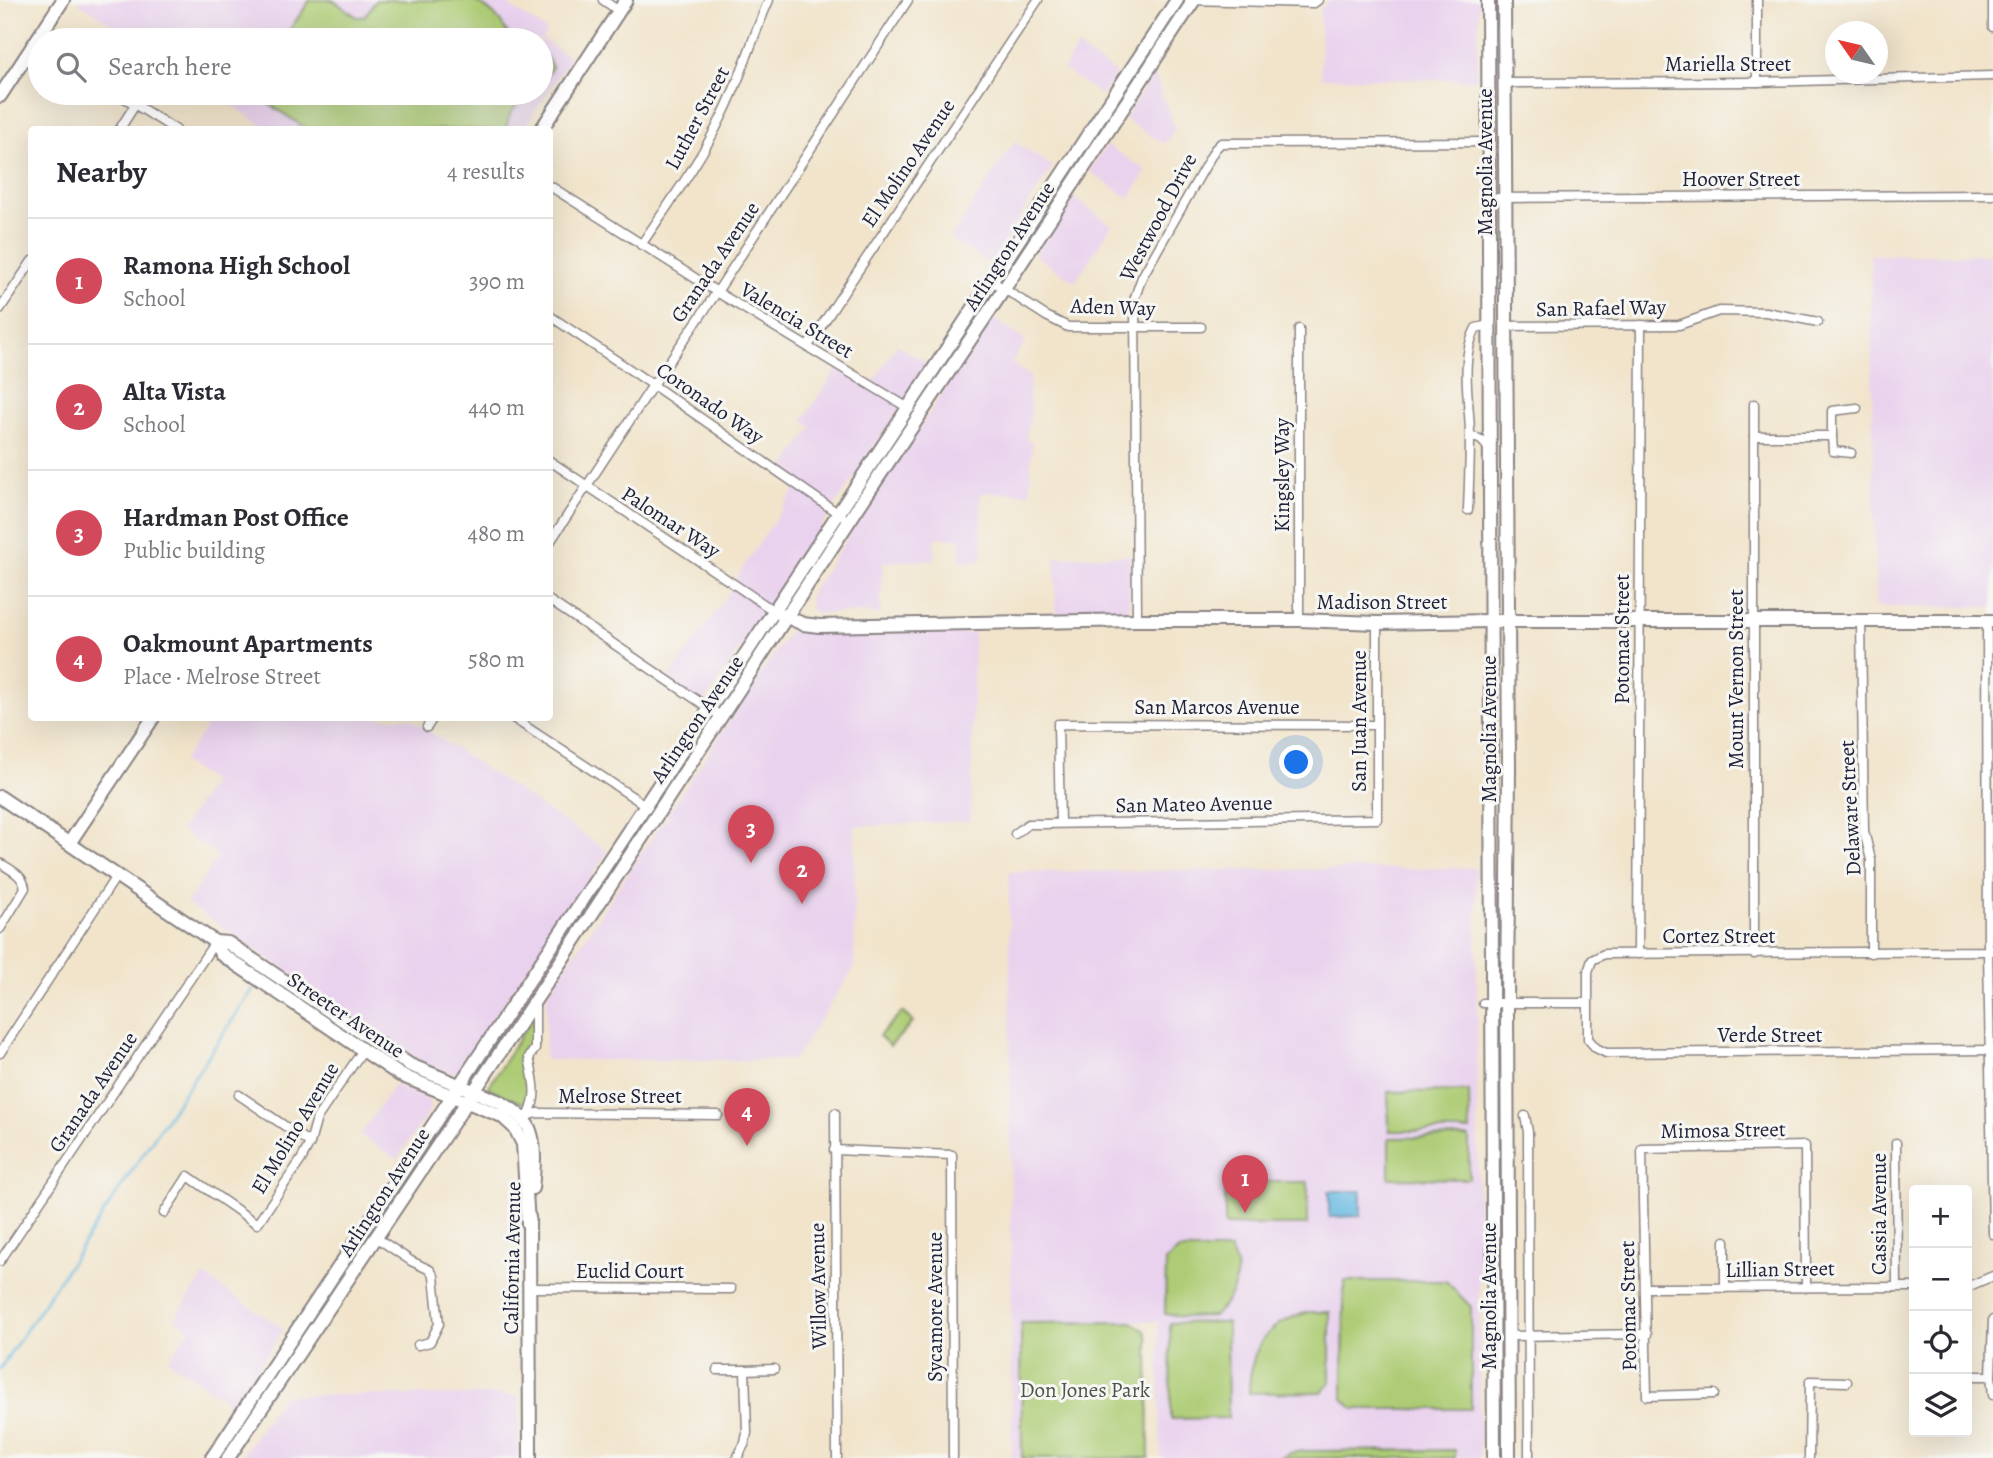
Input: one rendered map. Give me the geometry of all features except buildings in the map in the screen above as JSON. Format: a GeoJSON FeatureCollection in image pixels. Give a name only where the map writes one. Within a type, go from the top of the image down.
{"type":"FeatureCollection","features":[{"type":"Feature","properties":{"kind":"main road"},"geometry":{"type":"LineString","coordinates":[[47,28],[63,0]]}},
{"type":"Feature","properties":{"kind":"main road","name":"Arlington Avenue"},"geometry":{"type":"LineString","coordinates":[[212,1458],[456,1091],[652,810],[722,718],[788,617],[908,407],[1177,0]]}},
{"type":"Feature","properties":{"kind":"main road","name":"Magnolia Avenue"},"geometry":{"type":"LineString","coordinates":[[1488,0],[1491,621],[1488,1003],[1494,1089],[1494,1458]]}},
{"type":"Feature","properties":{"kind":"main road","name":"Magnolia Avenue"},"geometry":{"type":"LineString","coordinates":[[1504,0],[1509,767],[1509,1458]]}},
{"type":"Feature","properties":{"kind":"main road","name":"Arlington Avenue"},"geometry":{"type":"LineString","coordinates":[[228,1458],[535,1001],[652,810],[709,709],[774,611],[920,415],[1192,1]]}},
{"type":"Feature","properties":{"kind":"main road"},"geometry":{"type":"LineString","coordinates":[[544,126],[623,6]]}},
{"type":"Feature","properties":{"kind":"main road"},"geometry":{"type":"LineString","coordinates":[[0,96],[28,57]]}},
{"type":"Feature","properties":{"kind":"main road","name":"Madison Street"},"geometry":{"type":"LineString","coordinates":[[774,611],[803,624],[819,626],[1137,620],[1377,623],[1990,621]]}},
{"type":"Feature","properties":{"kind":"main road"},"geometry":{"type":"LineString","coordinates":[[70,842],[151,721]]}},
{"type":"Feature","properties":{"kind":"main road","name":"Streeter Avenue"},"geometry":{"type":"LineString","coordinates":[[1,800],[70,842],[215,942],[221,954],[405,1077],[470,1096]]}},
{"type":"Feature","properties":{"kind":"main road","name":"Streeter Avenue"},"geometry":{"type":"LineString","coordinates":[[215,942],[228,943],[410,1065],[456,1091]]}},
{"type":"Feature","properties":{"kind":"main road"},"geometry":{"type":"LineString","coordinates":[[470,1096],[500,1102],[525,1116]]}},
{"type":"Feature","properties":{"kind":"main road"},"geometry":{"type":"LineString","coordinates":[[470,1096],[502,1116],[515,1128],[523,1144],[528,1224]]}},
{"type":"Feature","properties":{"kind":"main road","name":"California Avenue"},"geometry":{"type":"LineString","coordinates":[[525,1116],[531,1134],[534,1166],[528,1224],[530,1458]]}},
{"type":"Feature","properties":{"kind":"street"},"geometry":{"type":"LineString","coordinates":[[603,0],[623,6]]}},
{"type":"Feature","properties":{"kind":"street","name":"Luther Street"},"geometry":{"type":"LineString","coordinates":[[641,245],[707,146],[738,82],[769,0]]}},
{"type":"Feature","properties":{"kind":"street","name":"Granada Avenue"},"geometry":{"type":"LineString","coordinates":[[553,537],[908,0]]}},
{"type":"Feature","properties":{"kind":"street","name":"El Molino Avenue"},"geometry":{"type":"LineString","coordinates":[[808,346],[1038,0]]}},
{"type":"Feature","properties":{"kind":"street"},"geometry":{"type":"LineString","coordinates":[[1192,1],[1314,3],[1318,0]]}},
{"type":"Feature","properties":{"kind":"street"},"geometry":{"type":"LineString","coordinates":[[1756,82],[1757,0]]}},
{"type":"Feature","properties":{"kind":"street"},"geometry":{"type":"LineString","coordinates":[[1993,0],[1993,27]]}},
{"type":"Feature","properties":{"kind":"street","name":"Mariella Street"},"geometry":{"type":"LineString","coordinates":[[1504,83],[1756,82],[1993,76]]}},
{"type":"Feature","properties":{"kind":"street"},"geometry":{"type":"LineString","coordinates":[[122,126],[135,105],[169,126]]}},
{"type":"Feature","properties":{"kind":"street","name":"Westwood Drive"},"geometry":{"type":"LineString","coordinates":[[1137,620],[1135,297],[1142,277],[1215,149],[1221,144],[1489,142]]}},
{"type":"Feature","properties":{"kind":"street","name":"Valencia Street"},"geometry":{"type":"LineString","coordinates":[[553,188],[641,245],[920,415]]}},
{"type":"Feature","properties":{"kind":"street","name":"Hoover Street"},"geometry":{"type":"LineString","coordinates":[[1488,198],[1993,195]]}},
{"type":"Feature","properties":{"kind":"street"},"geometry":{"type":"LineString","coordinates":[[0,309],[28,267]]}},
{"type":"Feature","properties":{"kind":"street","name":"Aden Way"},"geometry":{"type":"LineString","coordinates":[[992,281],[1068,327],[1201,327]]}},
{"type":"Feature","properties":{"kind":"street","name":"San Rafael Way"},"geometry":{"type":"LineString","coordinates":[[1506,326],[1679,325],[1719,311],[1766,312],[1818,322]]}},
{"type":"Feature","properties":{"kind":"street","name":"Coronado Way"},"geometry":{"type":"LineString","coordinates":[[553,318],[844,517]]}},
{"type":"Feature","properties":{"kind":"street"},"geometry":{"type":"LineString","coordinates":[[1468,510],[1469,341],[1476,328],[1489,325]]}},
{"type":"Feature","properties":{"kind":"street","name":"Potomac Street"},"geometry":{"type":"LineString","coordinates":[[1638,954],[1641,325]]}},
{"type":"Feature","properties":{"kind":"street","name":"Kingsley Way"},"geometry":{"type":"LineString","coordinates":[[1299,329],[1300,620]]}},
{"type":"Feature","properties":{"kind":"street","name":"Mount Vernon Street"},"geometry":{"type":"LineString","coordinates":[[1754,404],[1754,954]]}},
{"type":"Feature","properties":{"kind":"street"},"geometry":{"type":"LineString","coordinates":[[1851,453],[1833,451],[1832,411],[1857,408]]}},
{"type":"Feature","properties":{"kind":"street"},"geometry":{"type":"LineString","coordinates":[[1754,436],[1832,436]]}},
{"type":"Feature","properties":{"kind":"street"},"geometry":{"type":"LineString","coordinates":[[1470,438],[1481,439],[1490,450]]}},
{"type":"Feature","properties":{"kind":"street","name":"Palomar Way"},"geometry":{"type":"LineString","coordinates":[[553,463],[774,611]]}},
{"type":"Feature","properties":{"kind":"street"},"geometry":{"type":"LineString","coordinates":[[553,603],[722,718]]}},
{"type":"Feature","properties":{"kind":"street","name":"Delaware Street"},"geometry":{"type":"LineString","coordinates":[[1861,620],[1864,831],[1871,860],[1871,953]]}},
{"type":"Feature","properties":{"kind":"street"},"geometry":{"type":"LineString","coordinates":[[1990,621],[1993,1234]]}},
{"type":"Feature","properties":{"kind":"street","name":"San Juan Avenue"},"geometry":{"type":"LineString","coordinates":[[1377,623],[1377,819]]}},
{"type":"Feature","properties":{"kind":"street"},"geometry":{"type":"LineString","coordinates":[[427,727],[431,721]]}},
{"type":"Feature","properties":{"kind":"street"},"geometry":{"type":"LineString","coordinates":[[518,721],[652,810]]}},
{"type":"Feature","properties":{"kind":"street","name":"San Marcos Avenue"},"geometry":{"type":"LineString","coordinates":[[1060,823],[1058,724],[1376,725]]}},
{"type":"Feature","properties":{"kind":"street","name":"San Mateo Avenue"},"geometry":{"type":"LineString","coordinates":[[1015,834],[1028,824],[1377,819]]}},
{"type":"Feature","properties":{"kind":"street"},"geometry":{"type":"LineString","coordinates":[[0,863],[20,877],[25,888],[0,929]]}},
{"type":"Feature","properties":{"kind":"street"},"geometry":{"type":"LineString","coordinates":[[0,1053],[117,875]]}},
{"type":"Feature","properties":{"kind":"street","name":"Granada Avenue"},"geometry":{"type":"LineString","coordinates":[[0,1261],[215,942]]}},
{"type":"Feature","properties":{"kind":"street","name":"Cortez Street"},"geometry":{"type":"LineString","coordinates":[[1587,1003],[1588,972],[1592,960],[1604,954],[1991,950]]}},
{"type":"Feature","properties":{"kind":"street"},"geometry":{"type":"LineString","coordinates":[[525,1116],[533,1106],[536,1091],[528,1057],[535,1049],[535,1001]]}},
{"type":"Feature","properties":{"kind":"street"},"geometry":{"type":"LineString","coordinates":[[1488,1003],[1587,1003]]}},
{"type":"Feature","properties":{"kind":"street","name":"Verde Street"},"geometry":{"type":"LineString","coordinates":[[1587,1003],[1588,1039],[1595,1048],[1606,1054],[1991,1050]]}},
{"type":"Feature","properties":{"kind":"street","name":"El Molino Avenue"},"geometry":{"type":"LineString","coordinates":[[164,1213],[188,1176],[257,1224],[301,1160],[310,1143],[317,1118],[363,1050]]}},
{"type":"Feature","properties":{"kind":"street"},"geometry":{"type":"LineString","coordinates":[[239,1095],[310,1143]]}},
{"type":"Feature","properties":{"kind":"street","name":"Melrose Street"},"geometry":{"type":"LineString","coordinates":[[525,1116],[537,1113],[718,1115]]}},
{"type":"Feature","properties":{"kind":"street","name":"Willow Avenue"},"geometry":{"type":"LineString","coordinates":[[835,1113],[837,1458]]}},
{"type":"Feature","properties":{"kind":"street"},"geometry":{"type":"LineString","coordinates":[[1525,1116],[1528,1132],[1529,1458]]}},
{"type":"Feature","properties":{"kind":"street","name":"Cassia Avenue"},"geometry":{"type":"LineString","coordinates":[[1896,1143],[1897,1286]]}},
{"type":"Feature","properties":{"kind":"street","name":"Mimosa Street"},"geometry":{"type":"LineString","coordinates":[[1642,1149],[1805,1146],[1806,1286]]}},
{"type":"Feature","properties":{"kind":"street","name":"Potomac Street"},"geometry":{"type":"LineString","coordinates":[[1642,1149],[1647,1396],[1714,1394]]}},
{"type":"Feature","properties":{"kind":"street","name":"Sycamore Avenue"},"geometry":{"type":"LineString","coordinates":[[834,1150],[952,1155],[953,1458]]}},
{"type":"Feature","properties":{"kind":"street"},"geometry":{"type":"LineString","coordinates":[[377,1238],[429,1270],[434,1276],[439,1324],[430,1342],[418,1345]]}},
{"type":"Feature","properties":{"kind":"street"},"geometry":{"type":"LineString","coordinates":[[1726,1241],[1726,1287]]}},
{"type":"Feature","properties":{"kind":"street"},"geometry":{"type":"LineString","coordinates":[[1972,1285],[1993,1276]]}},
{"type":"Feature","properties":{"kind":"street","name":"Lillian Street"},"geometry":{"type":"LineString","coordinates":[[1646,1289],[1909,1287]]}},
{"type":"Feature","properties":{"kind":"street","name":"Euclid Court"},"geometry":{"type":"LineString","coordinates":[[529,1288],[730,1289]]}},
{"type":"Feature","properties":{"kind":"street"},"geometry":{"type":"LineString","coordinates":[[1993,1320],[1993,1394]]}},
{"type":"Feature","properties":{"kind":"street"},"geometry":{"type":"LineString","coordinates":[[1508,1336],[1647,1334]]}},
{"type":"Feature","properties":{"kind":"street"},"geometry":{"type":"LineString","coordinates":[[717,1370],[774,1369]]}},
{"type":"Feature","properties":{"kind":"street"},"geometry":{"type":"LineString","coordinates":[[737,1458],[747,1433],[745,1370]]}},
{"type":"Feature","properties":{"kind":"street"},"geometry":{"type":"LineString","coordinates":[[1972,1376],[1992,1376]]}},
{"type":"Feature","properties":{"kind":"street"},"geometry":{"type":"LineString","coordinates":[[1809,1458],[1810,1381],[1847,1382]]}},
{"type":"Feature","properties":{"kind":"shaded area"},"geometry":{"type":"Polygon","coordinates":[[[501,0],[543,28],[117,28],[77,1],[501,0]]]}},
{"type":"Feature","properties":{"kind":"shaded area"},"geometry":{"type":"Polygon","coordinates":[[[1328,0],[1479,0],[1477,80],[1321,78],[1320,10],[1328,0]]]}},
{"type":"Feature","properties":{"kind":"shaded area"},"geometry":{"type":"Polygon","coordinates":[[[553,46],[570,58],[553,84],[553,46]]]}},
{"type":"Feature","properties":{"kind":"shaded area"},"geometry":{"type":"Polygon","coordinates":[[[1077,47],[1116,73],[1101,95],[1063,69],[1077,47]]]}},
{"type":"Feature","properties":{"kind":"shaded area"},"geometry":{"type":"Polygon","coordinates":[[[1154,73],[1175,129],[1165,144],[1124,119],[1154,73]]]}},
{"type":"Feature","properties":{"kind":"shaded area"},"geometry":{"type":"Polygon","coordinates":[[[232,105],[539,105],[525,126],[264,126],[232,105]]]}},
{"type":"Feature","properties":{"kind":"shaded area"},"geometry":{"type":"Polygon","coordinates":[[[1014,142],[1053,166],[990,264],[950,239],[1014,142]]]}},
{"type":"Feature","properties":{"kind":"shaded area"},"geometry":{"type":"Polygon","coordinates":[[[1107,145],[1147,171],[1129,198],[1089,171],[1107,145]]]}},
{"type":"Feature","properties":{"kind":"shaded area"},"geometry":{"type":"Polygon","coordinates":[[[1072,197],[1112,225],[1075,282],[1035,255],[1072,197]]]}},
{"type":"Feature","properties":{"kind":"shaded area"},"geometry":{"type":"Polygon","coordinates":[[[1870,255],[1990,255],[1990,327],[1993,327],[1993,607],[1876,607],[1870,255]]]}},
{"type":"Feature","properties":{"kind":"shaded area"},"geometry":{"type":"Polygon","coordinates":[[[992,318],[1026,341],[1011,363],[1030,376],[1029,403],[1032,404],[1026,440],[1032,442],[1030,493],[981,493],[982,561],[960,561],[960,538],[935,538],[935,560],[883,562],[880,615],[816,613],[811,609],[809,596],[992,318]]]}},
{"type":"Feature","properties":{"kind":"shaded area"},"geometry":{"type":"Polygon","coordinates":[[[897,345],[929,364],[711,693],[694,708],[663,687],[733,587],[738,575],[796,488],[779,476],[812,427],[803,420],[838,367],[871,386],[897,345]]]}},
{"type":"Feature","properties":{"kind":"shaded area"},"geometry":{"type":"Polygon","coordinates":[[[1130,555],[1129,614],[1056,615],[1055,557],[1130,555]]]}},
{"type":"Feature","properties":{"kind":"shaded area"},"geometry":{"type":"Polygon","coordinates":[[[790,630],[974,633],[971,821],[855,826],[854,969],[793,1060],[545,1060],[547,995],[664,819],[670,819],[667,815],[790,630]]]}},
{"type":"Feature","properties":{"kind":"shaded area"},"geometry":{"type":"Polygon","coordinates":[[[210,721],[413,721],[608,851],[457,1073],[446,1072],[410,1055],[187,903],[218,856],[181,830],[212,782],[182,762],[210,721]]]}},
{"type":"Feature","properties":{"kind":"shaded area"},"geometry":{"type":"Polygon","coordinates":[[[1476,868],[1480,1458],[1161,1458],[1158,1321],[1021,1323],[1022,1458],[1012,1458],[1009,872],[1476,868]]]}},
{"type":"Feature","properties":{"kind":"shaded area"},"geometry":{"type":"Polygon","coordinates":[[[395,1084],[429,1100],[430,1110],[397,1159],[360,1135],[395,1084]]]}},
{"type":"Feature","properties":{"kind":"shaded area"},"geometry":{"type":"Polygon","coordinates":[[[204,1276],[284,1329],[233,1405],[168,1360],[190,1329],[175,1318],[204,1276]]]}},
{"type":"Feature","properties":{"kind":"shaded area"},"geometry":{"type":"Polygon","coordinates":[[[283,1395],[519,1395],[519,1458],[240,1458],[283,1395]]]}},
{"type":"Feature","properties":{"kind":"green space"},"geometry":{"type":"Polygon","coordinates":[[[310,0],[333,0],[357,17],[364,17],[376,0],[471,0],[494,14],[505,28],[291,28],[310,0]]]}},
{"type":"Feature","properties":{"kind":"green space"},"geometry":{"type":"Polygon","coordinates":[[[270,105],[518,105],[507,126],[302,126],[270,105]]]}},
{"type":"Feature","properties":{"kind":"green space"},"geometry":{"type":"Polygon","coordinates":[[[535,1012],[533,1046],[523,1048],[519,1057],[530,1094],[526,1102],[521,1103],[488,1088],[535,1012]]]}},
{"type":"Feature","properties":{"kind":"green space"},"geometry":{"type":"Polygon","coordinates":[[[902,1012],[913,1022],[890,1046],[879,1036],[902,1012]]]}},
{"type":"Feature","properties":{"kind":"green space"},"geometry":{"type":"Polygon","coordinates":[[[1469,1091],[1470,1131],[1389,1131],[1388,1092],[1469,1091]]]}},
{"type":"Feature","properties":{"kind":"green space"},"geometry":{"type":"Polygon","coordinates":[[[1469,1137],[1469,1179],[1389,1178],[1389,1138],[1469,1137]]]}},
{"type":"Feature","properties":{"kind":"green space"},"geometry":{"type":"Polygon","coordinates":[[[1225,1182],[1308,1182],[1307,1225],[1225,1225],[1225,1182]]]}},
{"type":"Feature","properties":{"kind":"green space"},"geometry":{"type":"Polygon","coordinates":[[[1179,1250],[1230,1250],[1236,1266],[1236,1280],[1227,1299],[1214,1316],[1182,1317],[1165,1314],[1166,1261],[1179,1250]]]}},
{"type":"Feature","properties":{"kind":"green space"},"geometry":{"type":"Polygon","coordinates":[[[1344,1281],[1446,1281],[1471,1307],[1471,1409],[1354,1409],[1343,1399],[1344,1281]]]}},
{"type":"Feature","properties":{"kind":"green space"},"geometry":{"type":"Polygon","coordinates":[[[1310,1312],[1330,1312],[1330,1384],[1322,1392],[1249,1393],[1253,1363],[1263,1339],[1282,1323],[1310,1312]]]}},
{"type":"Feature","properties":{"kind":"green space","name":"Don Jones Park"},"geometry":{"type":"Polygon","coordinates":[[[1132,1322],[1145,1331],[1148,1339],[1149,1458],[1022,1458],[1021,1323],[1132,1322]]]}},
{"type":"Feature","properties":{"kind":"green space"},"geometry":{"type":"Polygon","coordinates":[[[1227,1322],[1228,1418],[1171,1419],[1170,1323],[1227,1322]]]}},
{"type":"Feature","properties":{"kind":"green space"},"geometry":{"type":"Polygon","coordinates":[[[1455,1450],[1455,1458],[1280,1458],[1304,1451],[1455,1450]]]}},
{"type":"Feature","properties":{"kind":"water"},"geometry":{"type":"Polygon","coordinates":[[[1329,1191],[1361,1191],[1361,1216],[1329,1217],[1329,1191]]]}},
{"type":"Feature","properties":{"kind":"waterway"},"geometry":{"type":"LineString","coordinates":[[0,1369],[253,989]]}},
{"type":"Feature","properties":{"kind":"place","name":"Hardman Post Office"},"geometry":{"type":"Point","coordinates":[751,863]}},
{"type":"Feature","properties":{"kind":"place","name":"Alta Vista"},"geometry":{"type":"Point","coordinates":[802,904]}},
{"type":"Feature","properties":{"kind":"place","name":"Oakmount Apartments"},"geometry":{"type":"Point","coordinates":[747,1146]}},
{"type":"Feature","properties":{"kind":"place","name":"Ramona High School"},"geometry":{"type":"Point","coordinates":[1245,1213]}}]}
